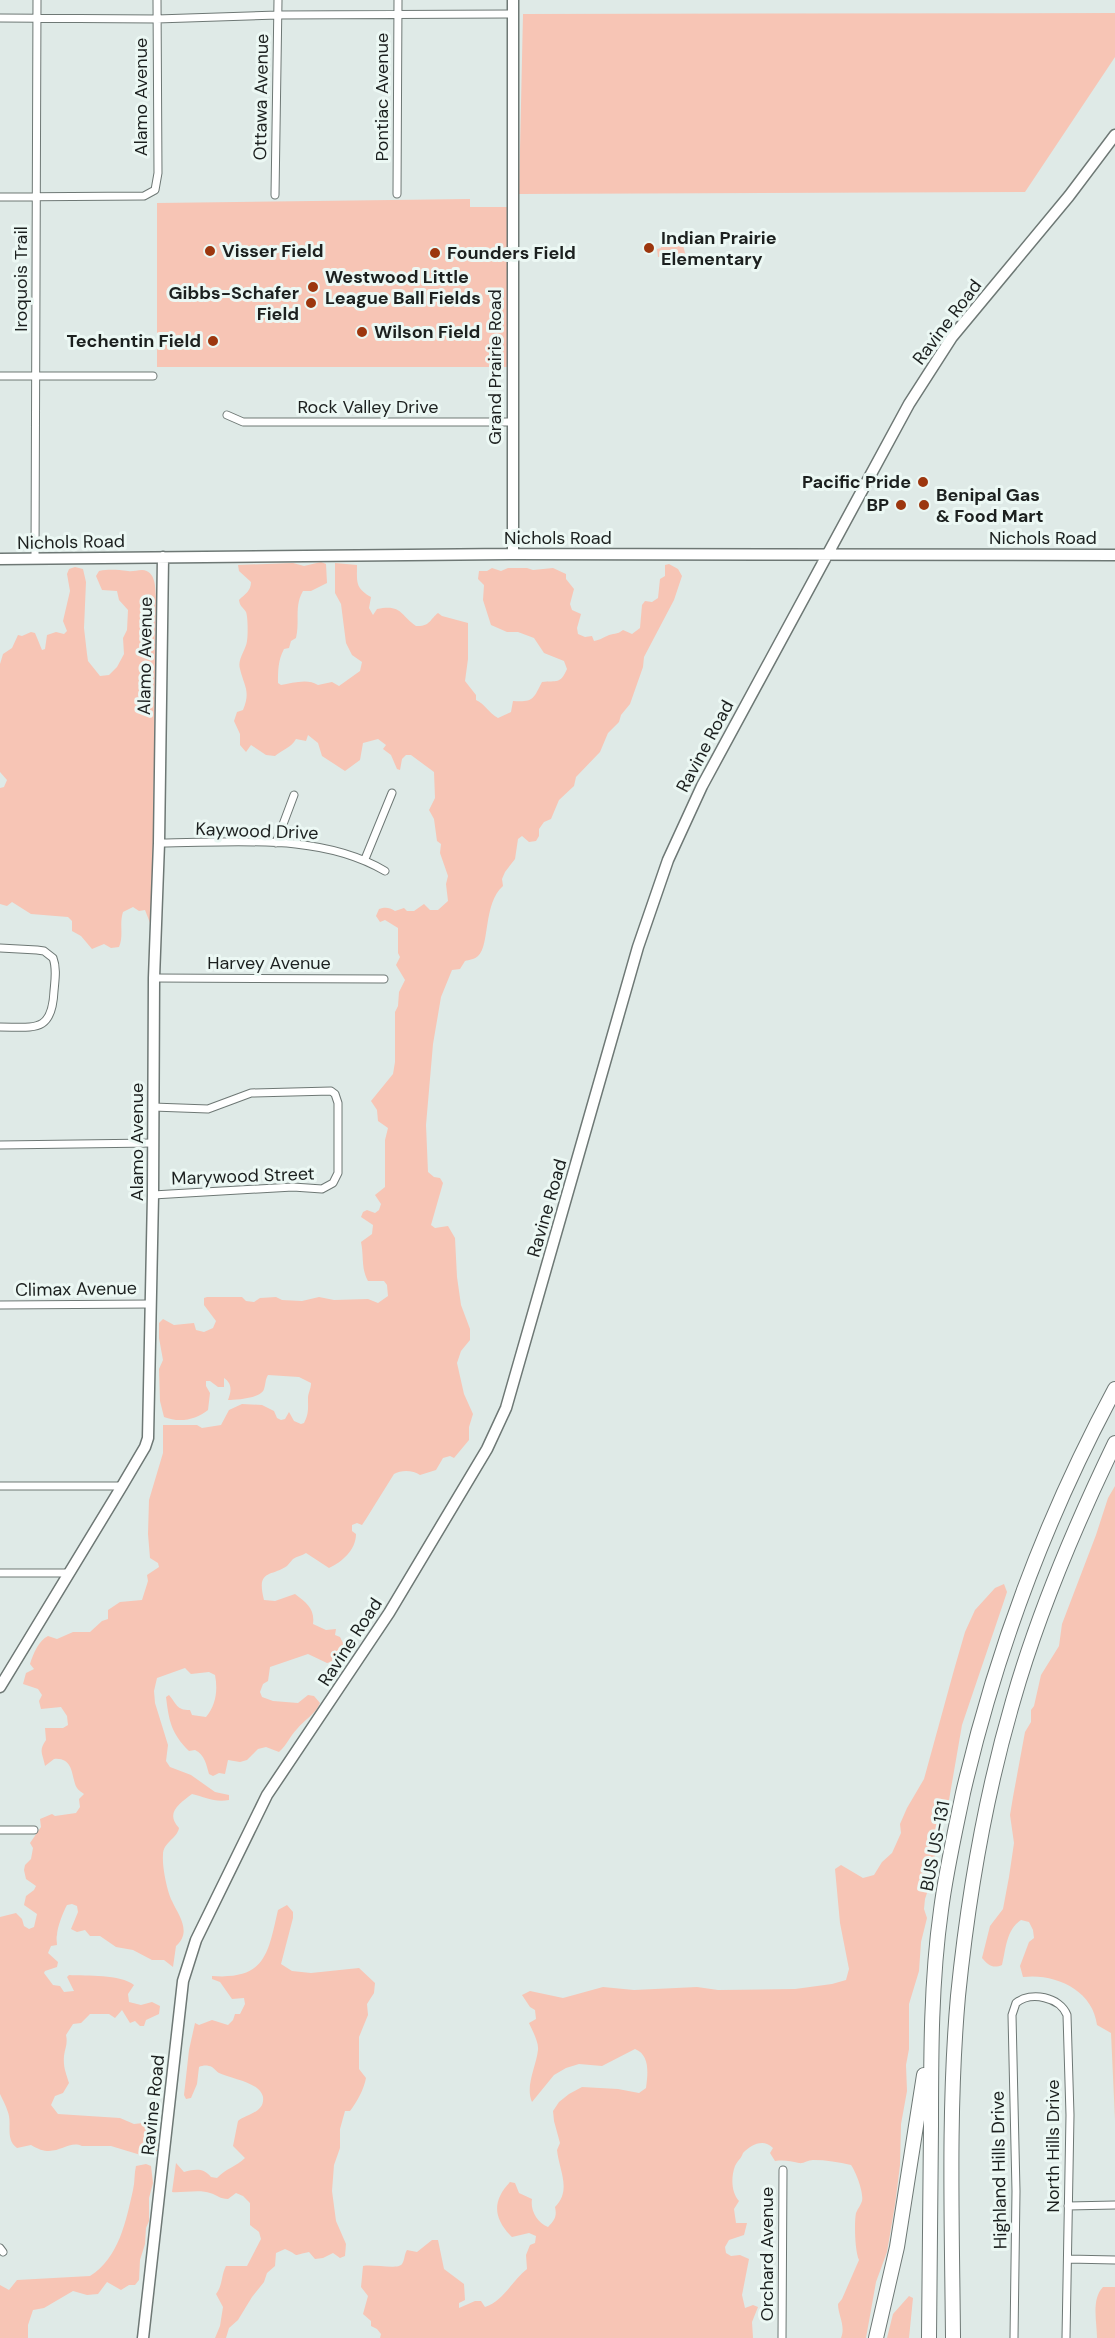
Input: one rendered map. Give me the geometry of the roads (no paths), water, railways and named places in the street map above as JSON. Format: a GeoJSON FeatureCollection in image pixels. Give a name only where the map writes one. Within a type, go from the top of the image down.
{"type":"FeatureCollection","features":[{"type":"Feature","properties":{"kind":"highway","name":"BUS US-131"},"geometry":{"type":"LineString","coordinates":[[930,2338],[931,2028],[941,1910],[954,1837],[988,1694],[1010,1623],[1037,1553],[1095,1426],[1115,1389]]}},
{"type":"Feature","properties":{"kind":"highway"},"geometry":{"type":"LineString","coordinates":[[952,2338],[955,2037],[968,1910],[1013,1700],[1065,1554],[1115,1443]]}},
{"type":"Feature","properties":{"kind":"highway"},"geometry":{"type":"LineString","coordinates":[[876,2338],[889,2286],[904,2204],[931,2028]]}},
{"type":"Feature","properties":{"kind":"street","name":"Iroquois Trail"},"geometry":{"type":"LineString","coordinates":[[35,559],[37,0]]}},
{"type":"Feature","properties":{"kind":"street","name":"Alamo Avenue"},"geometry":{"type":"LineString","coordinates":[[36,197],[144,196],[156,188],[158,173],[157,0]]}},
{"type":"Feature","properties":{"kind":"street","name":"Ottawa Avenue"},"geometry":{"type":"LineString","coordinates":[[275,195],[278,0]]}},
{"type":"Feature","properties":{"kind":"street","name":"Pontiac Avenue"},"geometry":{"type":"LineString","coordinates":[[397,194],[398,0]]}},
{"type":"Feature","properties":{"kind":"street","name":"Grand Prairie Road"},"geometry":{"type":"LineString","coordinates":[[513,0],[513,554]]}},
{"type":"Feature","properties":{"kind":"street"},"geometry":{"type":"LineString","coordinates":[[0,18],[157,19],[278,15],[513,14]]}},
{"type":"Feature","properties":{"kind":"street","name":"Ravine Road"},"geometry":{"type":"LineString","coordinates":[[143,2338],[183,1981],[192,1951],[267,1796],[390,1613],[487,1449],[506,1408],[638,947],[682,826],[892,434],[952,337],[1069,196],[1115,135]]}},
{"type":"Feature","properties":{"kind":"street"},"geometry":{"type":"LineString","coordinates":[[0,197],[36,197]]}},
{"type":"Feature","properties":{"kind":"street"},"geometry":{"type":"LineString","coordinates":[[0,376],[153,376]]}},
{"type":"Feature","properties":{"kind":"street","name":"Rock Valley Drive"},"geometry":{"type":"LineString","coordinates":[[227,415],[243,422],[512,422]]}},
{"type":"Feature","properties":{"kind":"street","name":"Nichols Road"},"geometry":{"type":"LineString","coordinates":[[0,559],[513,554],[1115,555]]}},
{"type":"Feature","properties":{"kind":"street","name":"Alamo Avenue"},"geometry":{"type":"LineString","coordinates":[[0,1687],[122,1486],[148,1438],[152,1304],[154,978],[159,843],[164,556]]}},
{"type":"Feature","properties":{"kind":"street"},"geometry":{"type":"LineString","coordinates":[[365,859],[392,793]]}},
{"type":"Feature","properties":{"kind":"street"},"geometry":{"type":"LineString","coordinates":[[276,843],[294,795]]}},
{"type":"Feature","properties":{"kind":"street","name":"Kaywood Drive"},"geometry":{"type":"LineString","coordinates":[[159,843],[276,843],[327,849],[365,859],[385,871]]}},
{"type":"Feature","properties":{"kind":"street"},"geometry":{"type":"LineString","coordinates":[[0,948],[37,950],[50,954],[55,963],[54,1003],[52,1014],[47,1021],[37,1026],[0,1027]]}},
{"type":"Feature","properties":{"kind":"street","name":"Harvey Avenue"},"geometry":{"type":"LineString","coordinates":[[154,978],[384,979]]}},
{"type":"Feature","properties":{"kind":"street","name":"Marywood Street"},"geometry":{"type":"LineString","coordinates":[[153,1107],[208,1109],[235,1097],[265,1091],[333,1093],[338,1103],[338,1173],[333,1183],[322,1189],[293,1187],[153,1195]]}},
{"type":"Feature","properties":{"kind":"street"},"geometry":{"type":"LineString","coordinates":[[0,1145],[153,1143]]}},
{"type":"Feature","properties":{"kind":"street","name":"Climax Avenue"},"geometry":{"type":"LineString","coordinates":[[0,1305],[152,1304]]}},
{"type":"Feature","properties":{"kind":"street"},"geometry":{"type":"LineString","coordinates":[[0,1486],[122,1486]]}},
{"type":"Feature","properties":{"kind":"street"},"geometry":{"type":"LineString","coordinates":[[0,1573],[68,1573]]}},
{"type":"Feature","properties":{"kind":"street"},"geometry":{"type":"LineString","coordinates":[[0,1830],[34,1830]]}},
{"type":"Feature","properties":{"kind":"street","name":"North Hills Drive"},"geometry":{"type":"LineString","coordinates":[[1016,2003],[1028,1998],[1052,1999],[1060,2004],[1066,2015],[1070,2115],[1066,2338]]}},
{"type":"Feature","properties":{"kind":"street","name":"Highland Hills Drive"},"geometry":{"type":"LineString","coordinates":[[1014,2338],[1016,2190],[1012,2015],[1016,2003]]}},
{"type":"Feature","properties":{"kind":"street","name":"Orchard Avenue"},"geometry":{"type":"LineString","coordinates":[[782,2338],[783,2170]]}},
{"type":"Feature","properties":{"kind":"street"},"geometry":{"type":"LineString","coordinates":[[1068,2206],[1115,2205]]}},
{"type":"Feature","properties":{"kind":"street"},"geometry":{"type":"LineString","coordinates":[[1068,2259],[1115,2260]]}},
{"type":"Feature","properties":{"kind":"place","name":"Indian Prairie Elementary"},"geometry":{"type":"Point","coordinates":[649,248]}},
{"type":"Feature","properties":{"kind":"place","name":"Visser Field"},"geometry":{"type":"Point","coordinates":[210,251]}},
{"type":"Feature","properties":{"kind":"place","name":"Founders Field"},"geometry":{"type":"Point","coordinates":[435,253]}},
{"type":"Feature","properties":{"kind":"place","name":"Westwood Little League Ball Fields"},"geometry":{"type":"Point","coordinates":[313,287]}},
{"type":"Feature","properties":{"kind":"place","name":"Gibbs-Schafer Field"},"geometry":{"type":"Point","coordinates":[311,303]}},
{"type":"Feature","properties":{"kind":"place","name":"Wilson Field"},"geometry":{"type":"Point","coordinates":[362,332]}},
{"type":"Feature","properties":{"kind":"place","name":"Techentin Field"},"geometry":{"type":"Point","coordinates":[213,341]}},
{"type":"Feature","properties":{"kind":"place","name":"Pacific Pride"},"geometry":{"type":"Point","coordinates":[923,482]}},
{"type":"Feature","properties":{"kind":"place","name":"BP"},"geometry":{"type":"Point","coordinates":[901,505]}},
{"type":"Feature","properties":{"kind":"place","name":"Benipal Gas & Food Mart"},"geometry":{"type":"Point","coordinates":[924,505]}}]}
